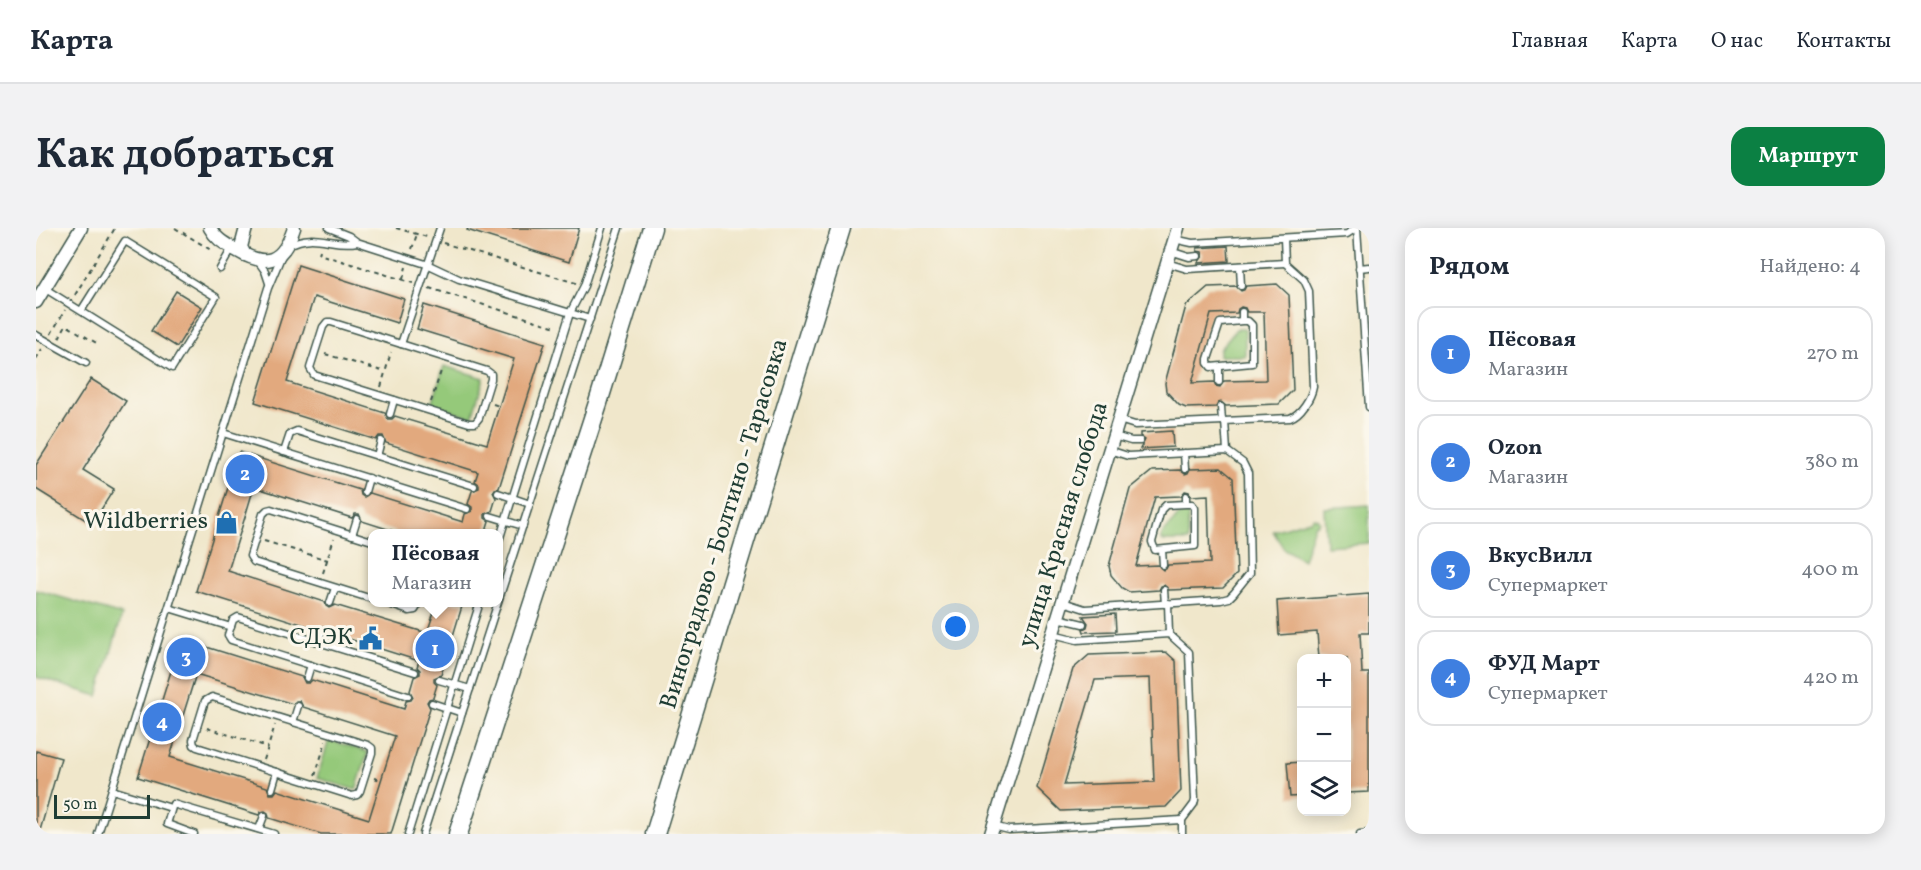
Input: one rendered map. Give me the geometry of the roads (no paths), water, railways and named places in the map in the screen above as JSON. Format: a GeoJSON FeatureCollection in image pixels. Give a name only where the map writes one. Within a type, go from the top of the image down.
{"type":"FeatureCollection","features":[{"type":"Feature","properties":{"kind":"main road"},"geometry":{"type":"LineString","coordinates":[[458,834],[598,403],[652,228]]}},
{"type":"Feature","properties":{"kind":"main road","name":"Виноградово - Болтино - Тарасовка"},"geometry":{"type":"LineString","coordinates":[[655,834],[841,228]]}},
{"type":"Feature","properties":{"kind":"street"},"geometry":{"type":"LineString","coordinates":[[36,302],[81,228]]}},
{"type":"Feature","properties":{"kind":"street"},"geometry":{"type":"LineString","coordinates":[[210,228],[215,238],[229,253],[245,255],[257,260],[272,260],[285,249],[294,228]]}},
{"type":"Feature","properties":{"kind":"street"},"geometry":{"type":"LineString","coordinates":[[245,255],[241,247],[246,228]]}},
{"type":"Feature","properties":{"kind":"street","name":"улица Красная слобода"},"geometry":{"type":"LineString","coordinates":[[992,830],[1172,245]]}},
{"type":"Feature","properties":{"kind":"lane"},"geometry":{"type":"LineString","coordinates":[[329,228],[349,236],[357,243]]}},
{"type":"Feature","properties":{"kind":"lane"},"geometry":{"type":"LineString","coordinates":[[398,343],[419,285],[429,265],[440,228]]}},
{"type":"Feature","properties":{"kind":"lane"},"geometry":{"type":"LineString","coordinates":[[503,529],[564,330],[584,286],[602,228]]}},
{"type":"Feature","properties":{"kind":"lane"},"geometry":{"type":"LineString","coordinates":[[503,588],[619,228]]}},
{"type":"Feature","properties":{"kind":"lane"},"geometry":{"type":"LineString","coordinates":[[1118,420],[1135,425],[1294,417],[1313,392],[1309,291],[1304,280],[1286,263],[1279,228]]}},
{"type":"Feature","properties":{"kind":"lane"},"geometry":{"type":"LineString","coordinates":[[1172,245],[1347,234],[1356,228],[1369,407]]}},
{"type":"Feature","properties":{"kind":"lane"},"geometry":{"type":"LineString","coordinates":[[99,834],[270,284],[285,249],[299,240],[310,238],[347,244],[357,243],[429,265],[459,279],[590,320]]}},
{"type":"Feature","properties":{"kind":"lane"},"geometry":{"type":"LineString","coordinates":[[44,288],[172,368],[216,297],[125,241],[81,311]]}},
{"type":"Feature","properties":{"kind":"lane"},"geometry":{"type":"LineString","coordinates":[[1172,245],[1189,257],[1198,256]]}},
{"type":"Feature","properties":{"kind":"lane"},"geometry":{"type":"LineString","coordinates":[[1172,245],[1187,269],[1286,263]]}},
{"type":"Feature","properties":{"kind":"lane"},"geometry":{"type":"LineString","coordinates":[[220,269],[229,253]]}},
{"type":"Feature","properties":{"kind":"lane"},"geometry":{"type":"LineString","coordinates":[[257,260],[270,284]]}},
{"type":"Feature","properties":{"kind":"lane"},"geometry":{"type":"LineString","coordinates":[[1240,266],[1241,286]]}},
{"type":"Feature","properties":{"kind":"lane"},"geometry":{"type":"LineString","coordinates":[[1359,268],[1369,267]]}},
{"type":"Feature","properties":{"kind":"lane"},"geometry":{"type":"LineString","coordinates":[[1242,312],[1242,321]]}},
{"type":"Feature","properties":{"kind":"lane"},"geometry":{"type":"LineString","coordinates":[[1242,321],[1248,321],[1252,325],[1252,363],[1211,367],[1208,361],[1217,326],[1223,322],[1242,321]]}},
{"type":"Feature","properties":{"kind":"lane"},"geometry":{"type":"LineString","coordinates":[[327,322],[398,343],[491,374],[479,418],[475,423],[428,411],[314,375],[310,368],[323,327],[327,322]]}},
{"type":"Feature","properties":{"kind":"lane"},"geometry":{"type":"LineString","coordinates":[[36,334],[86,363]]}},
{"type":"Feature","properties":{"kind":"lane"},"geometry":{"type":"LineString","coordinates":[[1218,367],[1220,382]]}},
{"type":"Feature","properties":{"kind":"lane"},"geometry":{"type":"LineString","coordinates":[[390,414],[394,400]]}},
{"type":"Feature","properties":{"kind":"lane"},"geometry":{"type":"LineString","coordinates":[[1221,407],[1227,451]]}},
{"type":"Feature","properties":{"kind":"lane"},"geometry":{"type":"LineString","coordinates":[[284,452],[290,434],[297,431],[474,486]]}},
{"type":"Feature","properties":{"kind":"lane"},"geometry":{"type":"LineString","coordinates":[[223,433],[466,509]]}},
{"type":"Feature","properties":{"kind":"lane"},"geometry":{"type":"LineString","coordinates":[[1114,436],[1140,441]]}},
{"type":"Feature","properties":{"kind":"lane"},"geometry":{"type":"LineString","coordinates":[[377,456],[381,441]]}},
{"type":"Feature","properties":{"kind":"lane"},"geometry":{"type":"LineString","coordinates":[[1062,602],[1085,609],[1229,598],[1250,573],[1248,473],[1243,463],[1227,451],[1128,456],[1109,450]]}},
{"type":"Feature","properties":{"kind":"lane"},"geometry":{"type":"LineString","coordinates":[[1184,453],[1185,469]]}},
{"type":"Feature","properties":{"kind":"lane"},"geometry":{"type":"LineString","coordinates":[[365,492],[369,478]]}},
{"type":"Feature","properties":{"kind":"lane"},"geometry":{"type":"LineString","coordinates":[[498,494],[530,504]]}},
{"type":"Feature","properties":{"kind":"lane"},"geometry":{"type":"LineString","coordinates":[[1186,496],[1186,504]]}},
{"type":"Feature","properties":{"kind":"lane"},"geometry":{"type":"LineString","coordinates":[[1186,504],[1192,504],[1195,508],[1196,546],[1155,550],[1152,544],[1161,510],[1166,505],[1186,504]]}},
{"type":"Feature","properties":{"kind":"lane"},"geometry":{"type":"LineString","coordinates":[[368,540],[271,509],[263,514],[250,556],[254,562],[368,598]]}},
{"type":"Feature","properties":{"kind":"lane"},"geometry":{"type":"LineString","coordinates":[[490,516],[523,526]]}},
{"type":"Feature","properties":{"kind":"lane"},"geometry":{"type":"LineString","coordinates":[[352,535],[357,519]]}},
{"type":"Feature","properties":{"kind":"lane"},"geometry":{"type":"LineString","coordinates":[[1162,550],[1163,565]]}},
{"type":"Feature","properties":{"kind":"lane"},"geometry":{"type":"LineString","coordinates":[[330,603],[335,588]]}},
{"type":"Feature","properties":{"kind":"lane"},"geometry":{"type":"LineString","coordinates":[[1164,590],[1169,634]]}},
{"type":"Feature","properties":{"kind":"lane"},"geometry":{"type":"LineString","coordinates":[[396,607],[409,611],[417,607]]}},
{"type":"Feature","properties":{"kind":"lane"},"geometry":{"type":"LineString","coordinates":[[408,834],[479,607]]}},
{"type":"Feature","properties":{"kind":"lane"},"geometry":{"type":"LineString","coordinates":[[423,834],[497,607]]}},
{"type":"Feature","properties":{"kind":"lane"},"geometry":{"type":"LineString","coordinates":[[169,608],[231,627]]}},
{"type":"Feature","properties":{"kind":"lane"},"geometry":{"type":"LineString","coordinates":[[408,696],[231,640],[228,635],[233,620],[238,617],[415,672]]}},
{"type":"Feature","properties":{"kind":"lane"},"geometry":{"type":"LineString","coordinates":[[1057,618],[1083,624]]}},
{"type":"Feature","properties":{"kind":"lane"},"geometry":{"type":"LineString","coordinates":[[318,642],[322,631]]}},
{"type":"Feature","properties":{"kind":"lane"},"geometry":{"type":"LineString","coordinates":[[1053,633],[1077,640],[1169,634],[1186,648],[1190,658],[1195,800],[1182,820],[1182,834]]}},
{"type":"Feature","properties":{"kind":"lane"},"geometry":{"type":"LineString","coordinates":[[307,678],[311,665]]}},
{"type":"Feature","properties":{"kind":"lane"},"geometry":{"type":"LineString","coordinates":[[439,680],[470,689]]}},
{"type":"Feature","properties":{"kind":"lane"},"geometry":{"type":"LineString","coordinates":[[212,697],[293,722],[372,748],[357,795],[352,796],[194,745],[193,740],[206,701],[212,697]]}},
{"type":"Feature","properties":{"kind":"lane"},"geometry":{"type":"LineString","coordinates":[[432,703],[462,713]]}},
{"type":"Feature","properties":{"kind":"lane"},"geometry":{"type":"LineString","coordinates":[[293,722],[298,706]]}},
{"type":"Feature","properties":{"kind":"lane"},"geometry":{"type":"LineString","coordinates":[[272,789],[277,772]]}},
{"type":"Feature","properties":{"kind":"lane"},"geometry":{"type":"LineString","coordinates":[[112,790],[171,808]]}},
{"type":"Feature","properties":{"kind":"lane"},"geometry":{"type":"LineString","coordinates":[[194,834],[166,824],[173,804],[176,803],[274,834]]}},
{"type":"Feature","properties":{"kind":"lane"},"geometry":{"type":"LineString","coordinates":[[259,829],[264,816]]}},
{"type":"Feature","properties":{"kind":"lane"},"geometry":{"type":"LineString","coordinates":[[992,830],[1182,820]]}},
{"type":"Feature","properties":{"kind":"lane"},"geometry":{"type":"LineString","coordinates":[[1360,834],[1369,833]]}},
{"type":"Feature","properties":{"kind":"place","name":"Ozon"},"geometry":{"type":"Point","coordinates":[245,474]}},
{"type":"Feature","properties":{"kind":"place","name":"Wildberries"},"geometry":{"type":"Point","coordinates":[226,522]}},
{"type":"Feature","properties":{"kind":"place","name":"СДЭК"},"geometry":{"type":"Point","coordinates":[371,638]}},
{"type":"Feature","properties":{"kind":"place","name":"Пёсовая"},"geometry":{"type":"Point","coordinates":[435,649]}},
{"type":"Feature","properties":{"kind":"place","name":"ВкусВилл"},"geometry":{"type":"Point","coordinates":[186,657]}},
{"type":"Feature","properties":{"kind":"place","name":"ФУД Март"},"geometry":{"type":"Point","coordinates":[162,722]}}]}
